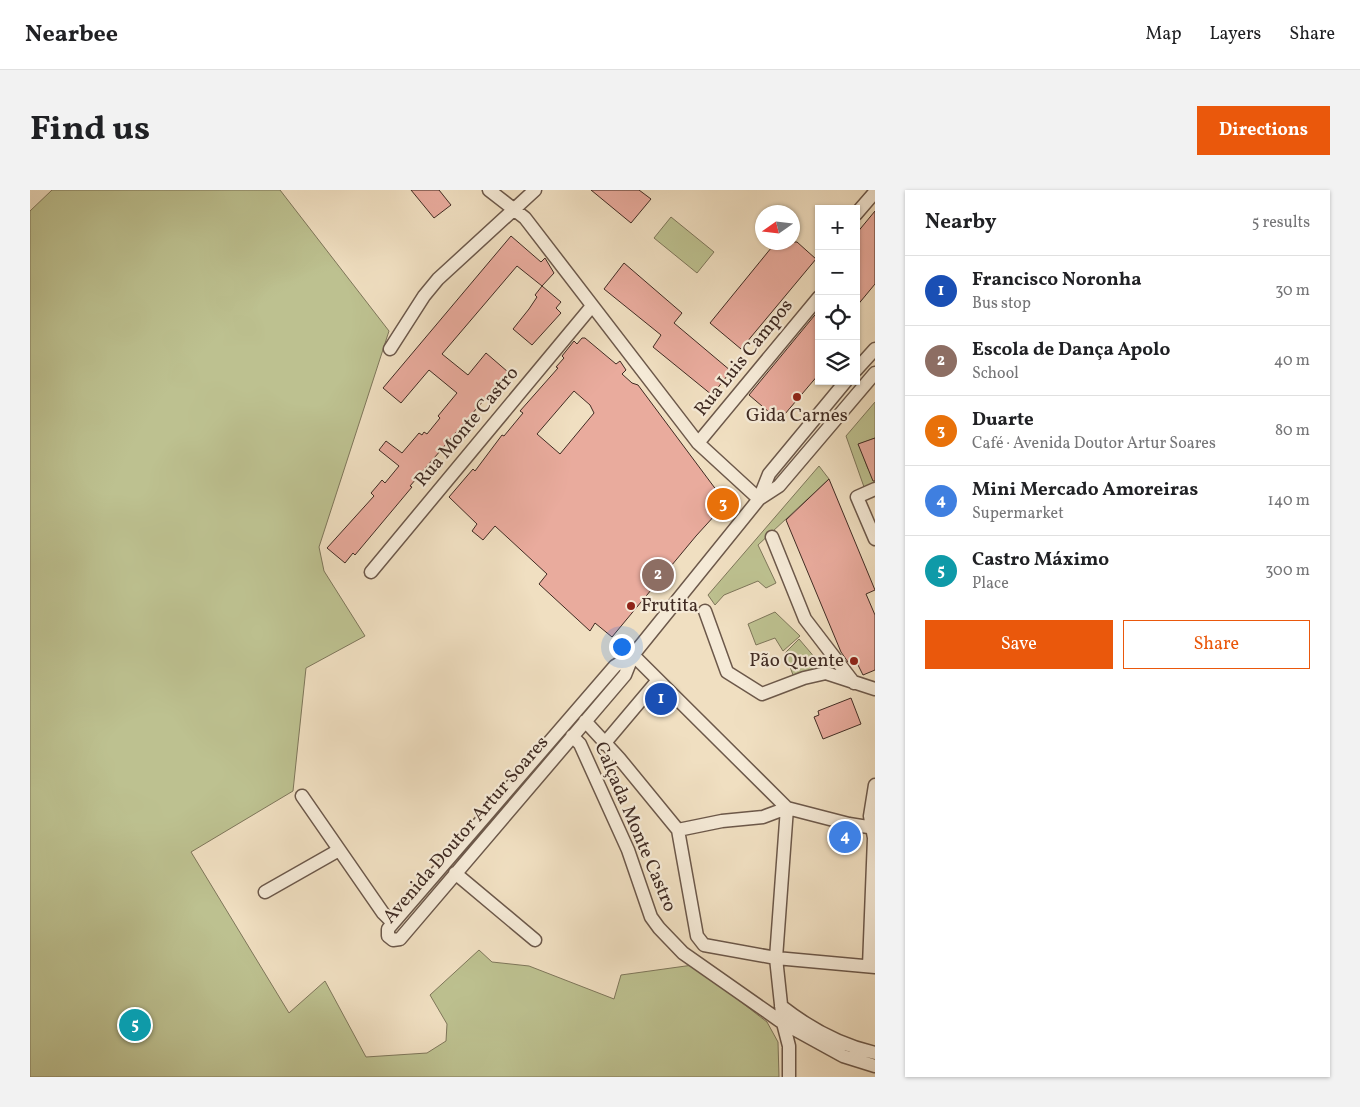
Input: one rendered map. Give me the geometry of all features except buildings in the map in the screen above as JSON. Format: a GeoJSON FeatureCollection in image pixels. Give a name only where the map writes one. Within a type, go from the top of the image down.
{"type":"FeatureCollection","features":[{"type":"Feature","properties":{"kind":"street"},"geometry":{"type":"LineString","coordinates":[[489,190],[525,218],[698,443],[759,499]]}},
{"type":"Feature","properties":{"kind":"street"},"geometry":{"type":"LineString","coordinates":[[390,349],[424,296],[438,279],[535,190]]}},
{"type":"Feature","properties":{"kind":"street"},"geometry":{"type":"LineString","coordinates":[[860,209],[875,192]]}},
{"type":"Feature","properties":{"kind":"street","name":"Rua Luis Campos"},"geometry":{"type":"LineString","coordinates":[[698,443],[815,301]]}},
{"type":"Feature","properties":{"kind":"street","name":"Rua Monte Castro"},"geometry":{"type":"LineString","coordinates":[[371,572],[592,306]]}},
{"type":"Feature","properties":{"kind":"street"},"geometry":{"type":"LineString","coordinates":[[860,366],[875,349]]}},
{"type":"Feature","properties":{"kind":"street","name":"Avenida Doutor Artur Soares"},"geometry":{"type":"LineString","coordinates":[[759,499],[779,486],[875,373]]}},
{"type":"Feature","properties":{"kind":"street","name":"Avenida Doutor Artur Soares"},"geometry":{"type":"LineString","coordinates":[[633,656],[615,666],[393,923],[388,929],[388,936],[393,940],[400,939],[625,675],[633,656],[759,499],[769,474],[843,385]]}},
{"type":"Feature","properties":{"kind":"street"},"geometry":{"type":"LineString","coordinates":[[875,489],[857,497],[875,539]]}},
{"type":"Feature","properties":{"kind":"street"},"geometry":{"type":"LineString","coordinates":[[772,537],[805,619],[854,683]]}},
{"type":"Feature","properties":{"kind":"street"},"geometry":{"type":"LineString","coordinates":[[704,611],[727,672],[762,694],[804,678],[826,673],[875,689]]}},
{"type":"Feature","properties":{"kind":"street"},"geometry":{"type":"LineString","coordinates":[[633,656],[787,808],[874,828]]}},
{"type":"Feature","properties":{"kind":"street"},"geometry":{"type":"LineString","coordinates":[[604,744],[658,680]]}},
{"type":"Feature","properties":{"kind":"street"},"geometry":{"type":"LineString","coordinates":[[585,721],[604,744],[619,758],[678,830],[697,936],[704,945],[776,958],[872,967],[874,828],[870,816],[875,785]]}},
{"type":"Feature","properties":{"kind":"street","name":"Calçada Monte Castro"},"geometry":{"type":"LineString","coordinates":[[572,736],[580,744],[628,850],[651,917],[659,928],[683,952],[783,1023],[843,1056],[875,1066]]}},
{"type":"Feature","properties":{"kind":"street"},"geometry":{"type":"LineString","coordinates":[[302,796],[383,913],[393,923]]}},
{"type":"Feature","properties":{"kind":"street"},"geometry":{"type":"LineString","coordinates":[[678,830],[722,821],[762,817],[787,808]]}},
{"type":"Feature","properties":{"kind":"street"},"geometry":{"type":"LineString","coordinates":[[787,808],[776,958],[783,1023],[789,1046],[789,1077]]}},
{"type":"Feature","properties":{"kind":"street"},"geometry":{"type":"LineString","coordinates":[[265,892],[339,850]]}},
{"type":"Feature","properties":{"kind":"street"},"geometry":{"type":"LineString","coordinates":[[455,873],[535,940]]}},
{"type":"Feature","properties":{"kind":"street"},"geometry":{"type":"LineString","coordinates":[[781,1006],[806,1025],[832,1038],[875,1053]]}},
{"type":"Feature","properties":{"kind":"green space"},"geometry":{"type":"Polygon","coordinates":[[[52,190],[280,190],[389,331],[319,547],[324,571],[365,636],[306,668],[293,791],[191,852],[289,1013],[325,981],[366,1057],[427,1053],[446,1041],[447,1024],[430,995],[479,950],[492,962],[529,966],[614,999],[621,975],[693,965],[767,1022],[778,1042],[779,1077],[30,1077],[30,211],[52,190]]]}},
{"type":"Feature","properties":{"kind":"green space"},"geometry":{"type":"Polygon","coordinates":[[[671,217],[714,252],[697,273],[654,238],[671,217]]]}},
{"type":"Feature","properties":{"kind":"green space"},"geometry":{"type":"Polygon","coordinates":[[[875,402],[875,438],[859,444],[868,469],[875,467],[875,483],[864,487],[846,436],[875,402]]]}},
{"type":"Feature","properties":{"kind":"green space"},"geometry":{"type":"Polygon","coordinates":[[[819,466],[829,479],[758,545],[776,583],[766,588],[758,581],[724,595],[715,605],[708,595],[819,466]]]}},
{"type":"Feature","properties":{"kind":"green space"},"geometry":{"type":"Polygon","coordinates":[[[775,612],[800,636],[783,651],[775,638],[756,645],[748,624],[775,612]]]}},
{"type":"Feature","properties":{"kind":"green space"},"geometry":{"type":"Polygon","coordinates":[[[799,639],[822,666],[793,675],[785,653],[799,639]]]}},
{"type":"Feature","properties":{"kind":"place","name":"Gida Carnes"},"geometry":{"type":"Point","coordinates":[797,397]}},
{"type":"Feature","properties":{"kind":"place","name":"Duarte"},"geometry":{"type":"Point","coordinates":[723,504]}},
{"type":"Feature","properties":{"kind":"place","name":"Escola de Dança Apolo"},"geometry":{"type":"Point","coordinates":[658,575]}},
{"type":"Feature","properties":{"kind":"place","name":"Frutita"},"geometry":{"type":"Point","coordinates":[631,606]}},
{"type":"Feature","properties":{"kind":"place","name":"Pão Quente"},"geometry":{"type":"Point","coordinates":[854,661]}},
{"type":"Feature","properties":{"kind":"place","name":"Francisco Noronha"},"geometry":{"type":"Point","coordinates":[661,699]}},
{"type":"Feature","properties":{"kind":"place","name":"Mini Mercado Amoreiras"},"geometry":{"type":"Point","coordinates":[845,837]}},
{"type":"Feature","properties":{"kind":"place","name":"Castro Máximo"},"geometry":{"type":"Point","coordinates":[135,1025]}}]}
